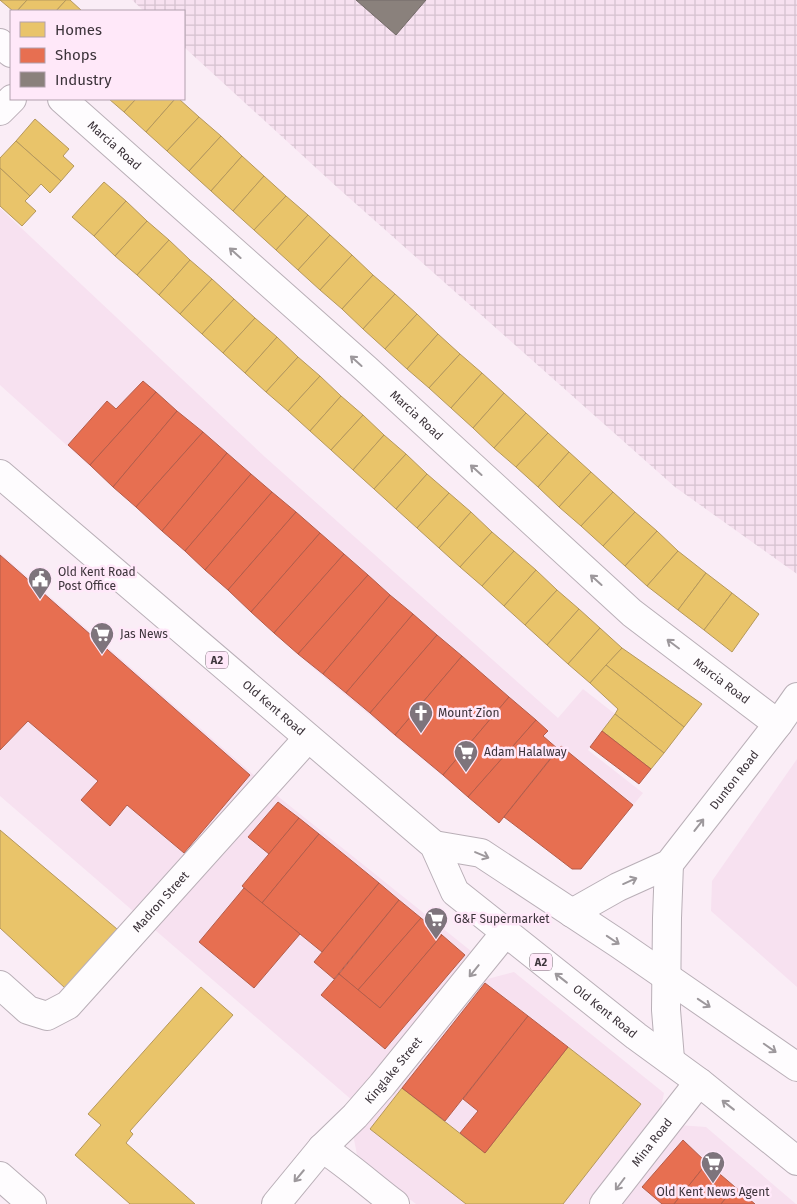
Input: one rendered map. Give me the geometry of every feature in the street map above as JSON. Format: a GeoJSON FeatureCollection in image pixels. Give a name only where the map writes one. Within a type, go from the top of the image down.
{"type":"FeatureCollection","features":[{"type":"Feature","properties":{"kind":"main road"},"geometry":{"type":"LineString","coordinates":[[0,43],[10,52]]}},
{"type":"Feature","properties":{"kind":"main road"},"geometry":{"type":"LineString","coordinates":[[0,111],[11,100]]}},
{"type":"Feature","properties":{"kind":"main road","name":"Marcia Road"},"geometry":{"type":"LineString","coordinates":[[63,100],[366,369],[632,613],[778,724]]}},
{"type":"Feature","properties":{"kind":"main road","name":"Old Kent Road"},"geometry":{"type":"LineString","coordinates":[[0,474],[434,845],[454,892],[797,1160]]}},
{"type":"Feature","properties":{"kind":"main road","name":"Dunton Road"},"geometry":{"type":"LineString","coordinates":[[572,913],[618,887],[670,864],[797,697]]}},
{"type":"Feature","properties":{"kind":"main road","name":"Madron Street"},"geometry":{"type":"LineString","coordinates":[[0,985],[28,1010],[47,1016],[68,1005],[308,738]]}},
{"type":"Feature","properties":{"kind":"main road"},"geometry":{"type":"LineString","coordinates":[[434,845],[481,853],[797,1067]]}},
{"type":"Feature","properties":{"kind":"main road"},"geometry":{"type":"LineString","coordinates":[[670,864],[666,977],[666,1010],[670,1059]]}},
{"type":"Feature","properties":{"kind":"main road","name":"Kinglake Street"},"geometry":{"type":"LineString","coordinates":[[276,1204],[322,1148],[355,1116],[382,1085],[505,933]]}},
{"type":"Feature","properties":{"kind":"main road","name":"Mina Road"},"geometry":{"type":"LineString","coordinates":[[604,1204],[699,1082]]}},
{"type":"Feature","properties":{"kind":"main road"},"geometry":{"type":"LineString","coordinates":[[322,1148],[345,1163],[395,1204]]}},
{"type":"Feature","properties":{"kind":"main road"},"geometry":{"type":"LineString","coordinates":[[0,1176],[32,1204]]}},
{"type":"Feature","properties":{"kind":"shaded area"},"geometry":{"type":"Polygon","coordinates":[[[132,0],[797,0],[797,574],[675,487],[338,188],[185,48],[185,10],[143,10],[132,0]]]}},
{"type":"Feature","properties":{"kind":"shaded area"},"geometry":{"type":"Polygon","coordinates":[[[0,208],[265,457],[558,718],[583,689],[615,714],[588,750],[643,793],[581,869],[572,869],[504,817],[499,823],[312,667],[0,385],[0,208]]]}},
{"type":"Feature","properties":{"kind":"shaded area"},"geometry":{"type":"Polygon","coordinates":[[[0,553],[280,798],[471,951],[353,1101],[0,796],[0,553]]]}},
{"type":"Feature","properties":{"kind":"shaded area"},"geometry":{"type":"Polygon","coordinates":[[[797,759],[797,987],[711,911],[712,881],[797,759]]]}},
{"type":"Feature","properties":{"kind":"shaded area"},"geometry":{"type":"Polygon","coordinates":[[[514,972],[664,1093],[659,1118],[588,1204],[416,1204],[358,1160],[352,1129],[476,982],[514,972]]]}},
{"type":"Feature","properties":{"kind":"shaded area"},"geometry":{"type":"Polygon","coordinates":[[[678,1125],[706,1127],[796,1204],[621,1204],[678,1125]]]}},
{"type":"Feature","properties":{"kind":"building: Homes"},"geometry":{"type":"Polygon","coordinates":[[[0,0],[27,0],[18,10],[12,10],[0,0]]]}},
{"type":"Feature","properties":{"kind":"building: Homes"},"geometry":{"type":"Polygon","coordinates":[[[27,0],[66,0],[57,10],[18,10],[27,0]]]}},
{"type":"Feature","properties":{"kind":"building: Homes"},"geometry":{"type":"Polygon","coordinates":[[[66,0],[70,0],[81,10],[57,10],[66,0]]]}},
{"type":"Feature","properties":{"kind":"building: Homes"},"geometry":{"type":"Polygon","coordinates":[[[110,100],[135,100],[124,112],[110,100]]]}},
{"type":"Feature","properties":{"kind":"building: Homes"},"geometry":{"type":"Polygon","coordinates":[[[135,100],[174,100],[146,132],[124,112],[135,100]]]}},
{"type":"Feature","properties":{"kind":"building: Homes"},"geometry":{"type":"Polygon","coordinates":[[[174,100],[180,100],[199,117],[167,151],[146,132],[174,100]]]}},
{"type":"Feature","properties":{"kind":"building: Homes"},"geometry":{"type":"Polygon","coordinates":[[[199,117],[221,136],[189,171],[167,151],[199,117]]]}},
{"type":"Feature","properties":{"kind":"building: Homes"},"geometry":{"type":"Polygon","coordinates":[[[35,119],[69,149],[63,156],[74,166],[61,181],[16,141],[35,119]]]}},
{"type":"Feature","properties":{"kind":"building: Homes"},"geometry":{"type":"Polygon","coordinates":[[[221,136],[242,156],[211,191],[189,171],[221,136]]]}},
{"type":"Feature","properties":{"kind":"building: Homes"},"geometry":{"type":"Polygon","coordinates":[[[16,141],[61,181],[50,193],[41,184],[30,196],[0,168],[0,158],[16,141]]]}},
{"type":"Feature","properties":{"kind":"building: Homes"},"geometry":{"type":"Polygon","coordinates":[[[242,156],[264,176],[233,211],[211,191],[242,156]]]}},
{"type":"Feature","properties":{"kind":"building: Homes"},"geometry":{"type":"Polygon","coordinates":[[[0,168],[30,196],[25,201],[36,211],[22,226],[0,206],[0,168]]]}},
{"type":"Feature","properties":{"kind":"building: Homes"},"geometry":{"type":"Polygon","coordinates":[[[264,176],[286,196],[254,230],[233,211],[264,176]]]}},
{"type":"Feature","properties":{"kind":"building: Homes"},"geometry":{"type":"Polygon","coordinates":[[[104,182],[126,201],[94,236],[72,217],[104,182]]]}},
{"type":"Feature","properties":{"kind":"building: Homes"},"geometry":{"type":"Polygon","coordinates":[[[286,196],[308,215],[276,250],[254,230],[286,196]]]}},
{"type":"Feature","properties":{"kind":"building: Homes"},"geometry":{"type":"Polygon","coordinates":[[[126,201],[147,221],[115,256],[94,236],[126,201]]]}},
{"type":"Feature","properties":{"kind":"building: Homes"},"geometry":{"type":"Polygon","coordinates":[[[308,215],[330,235],[298,270],[276,250],[308,215]]]}},
{"type":"Feature","properties":{"kind":"building: Homes"},"geometry":{"type":"Polygon","coordinates":[[[147,221],[169,240],[137,275],[115,256],[147,221]]]}},
{"type":"Feature","properties":{"kind":"building: Homes"},"geometry":{"type":"Polygon","coordinates":[[[330,235],[352,255],[320,290],[298,270],[330,235]]]}},
{"type":"Feature","properties":{"kind":"building: Homes"},"geometry":{"type":"Polygon","coordinates":[[[169,240],[190,260],[159,295],[137,275],[169,240]]]}},
{"type":"Feature","properties":{"kind":"building: Homes"},"geometry":{"type":"Polygon","coordinates":[[[352,255],[373,275],[342,309],[320,290],[352,255]]]}},
{"type":"Feature","properties":{"kind":"building: Homes"},"geometry":{"type":"Polygon","coordinates":[[[190,260],[212,279],[180,314],[159,295],[190,260]]]}},
{"type":"Feature","properties":{"kind":"building: Homes"},"geometry":{"type":"Polygon","coordinates":[[[373,275],[395,294],[363,329],[342,309],[373,275]]]}},
{"type":"Feature","properties":{"kind":"building: Homes"},"geometry":{"type":"Polygon","coordinates":[[[212,279],[234,299],[202,334],[180,314],[212,279]]]}},
{"type":"Feature","properties":{"kind":"building: Homes"},"geometry":{"type":"Polygon","coordinates":[[[395,294],[417,314],[385,349],[363,329],[395,294]]]}},
{"type":"Feature","properties":{"kind":"building: Homes"},"geometry":{"type":"Polygon","coordinates":[[[234,299],[255,318],[223,353],[202,334],[234,299]]]}},
{"type":"Feature","properties":{"kind":"building: Homes"},"geometry":{"type":"Polygon","coordinates":[[[417,314],[438,334],[407,369],[385,349],[417,314]]]}},
{"type":"Feature","properties":{"kind":"building: Homes"},"geometry":{"type":"Polygon","coordinates":[[[255,318],[277,337],[245,373],[223,353],[255,318]]]}},
{"type":"Feature","properties":{"kind":"building: Homes"},"geometry":{"type":"Polygon","coordinates":[[[438,334],[460,354],[429,388],[407,369],[438,334]]]}},
{"type":"Feature","properties":{"kind":"building: Homes"},"geometry":{"type":"Polygon","coordinates":[[[277,337],[298,357],[266,392],[245,373],[277,337]]]}},
{"type":"Feature","properties":{"kind":"building: Homes"},"geometry":{"type":"Polygon","coordinates":[[[460,354],[482,373],[451,408],[429,388],[460,354]]]}},
{"type":"Feature","properties":{"kind":"building: Homes"},"geometry":{"type":"Polygon","coordinates":[[[298,357],[320,376],[288,411],[266,392],[298,357]]]}},
{"type":"Feature","properties":{"kind":"building: Homes"},"geometry":{"type":"Polygon","coordinates":[[[482,373],[504,393],[473,428],[451,408],[482,373]]]}},
{"type":"Feature","properties":{"kind":"building: Homes"},"geometry":{"type":"Polygon","coordinates":[[[320,376],[341,396],[310,431],[288,411],[320,376]]]}},
{"type":"Feature","properties":{"kind":"building: Homes"},"geometry":{"type":"Polygon","coordinates":[[[504,393],[526,413],[494,448],[473,428],[504,393]]]}},
{"type":"Feature","properties":{"kind":"building: Homes"},"geometry":{"type":"Polygon","coordinates":[[[341,396],[363,415],[331,450],[310,431],[341,396]]]}},
{"type":"Feature","properties":{"kind":"building: Homes"},"geometry":{"type":"Polygon","coordinates":[[[526,413],[548,433],[516,467],[494,448],[526,413]]]}},
{"type":"Feature","properties":{"kind":"building: Homes"},"geometry":{"type":"Polygon","coordinates":[[[363,415],[384,435],[353,470],[331,450],[363,415]]]}},
{"type":"Feature","properties":{"kind":"building: Homes"},"geometry":{"type":"Polygon","coordinates":[[[548,433],[569,452],[538,487],[516,467],[548,433]]]}},
{"type":"Feature","properties":{"kind":"building: Homes"},"geometry":{"type":"Polygon","coordinates":[[[384,435],[406,454],[374,489],[353,470],[384,435]]]}},
{"type":"Feature","properties":{"kind":"building: Homes"},"geometry":{"type":"Polygon","coordinates":[[[569,452],[591,472],[559,507],[538,487],[569,452]]]}},
{"type":"Feature","properties":{"kind":"building: Homes"},"geometry":{"type":"Polygon","coordinates":[[[406,454],[427,474],[396,509],[374,489],[406,454]]]}},
{"type":"Feature","properties":{"kind":"building: Homes"},"geometry":{"type":"Polygon","coordinates":[[[591,472],[613,492],[581,526],[559,507],[591,472]]]}},
{"type":"Feature","properties":{"kind":"building: Homes"},"geometry":{"type":"Polygon","coordinates":[[[427,474],[449,493],[417,528],[396,509],[427,474]]]}},
{"type":"Feature","properties":{"kind":"building: Homes"},"geometry":{"type":"Polygon","coordinates":[[[613,492],[635,512],[603,546],[581,526],[613,492]]]}},
{"type":"Feature","properties":{"kind":"building: Homes"},"geometry":{"type":"Polygon","coordinates":[[[449,493],[471,512],[439,548],[417,528],[449,493]]]}},
{"type":"Feature","properties":{"kind":"building: Homes"},"geometry":{"type":"Polygon","coordinates":[[[471,512],[492,532],[460,567],[439,548],[471,512]]]}},
{"type":"Feature","properties":{"kind":"building: Homes"},"geometry":{"type":"Polygon","coordinates":[[[635,512],[657,531],[625,566],[603,546],[635,512]]]}},
{"type":"Feature","properties":{"kind":"building: Homes"},"geometry":{"type":"Polygon","coordinates":[[[657,531],[678,551],[647,586],[625,566],[657,531]]]}},
{"type":"Feature","properties":{"kind":"building: Homes"},"geometry":{"type":"Polygon","coordinates":[[[492,532],[514,551],[482,586],[460,567],[492,532]]]}},
{"type":"Feature","properties":{"kind":"building: Homes"},"geometry":{"type":"Polygon","coordinates":[[[514,551],[536,570],[504,606],[482,586],[514,551]]]}},
{"type":"Feature","properties":{"kind":"building: Homes"},"geometry":{"type":"Polygon","coordinates":[[[678,551],[706,573],[678,610],[647,586],[678,551]]]}},
{"type":"Feature","properties":{"kind":"building: Homes"},"geometry":{"type":"Polygon","coordinates":[[[536,570],[557,590],[525,625],[504,606],[536,570]]]}},
{"type":"Feature","properties":{"kind":"building: Homes"},"geometry":{"type":"Polygon","coordinates":[[[706,573],[732,593],[704,630],[678,610],[706,573]]]}},
{"type":"Feature","properties":{"kind":"building: Homes"},"geometry":{"type":"Polygon","coordinates":[[[557,590],[579,609],[547,645],[525,625],[557,590]]]}},
{"type":"Feature","properties":{"kind":"building: Homes"},"geometry":{"type":"Polygon","coordinates":[[[732,593],[759,614],[732,652],[704,630],[732,593]]]}},
{"type":"Feature","properties":{"kind":"building: Homes"},"geometry":{"type":"Polygon","coordinates":[[[579,609],[600,628],[568,664],[547,645],[579,609]]]}},
{"type":"Feature","properties":{"kind":"building: Homes"},"geometry":{"type":"Polygon","coordinates":[[[600,628],[622,648],[590,683],[568,664],[600,628]]]}},
{"type":"Feature","properties":{"kind":"building: Homes"},"geometry":{"type":"Polygon","coordinates":[[[622,648],[702,704],[684,727],[606,665],[622,648]]]}},
{"type":"Feature","properties":{"kind":"building: Homes"},"geometry":{"type":"Polygon","coordinates":[[[606,665],[684,727],[664,753],[615,714],[618,709],[590,683],[606,665]]]}},
{"type":"Feature","properties":{"kind":"building: Homes"},"geometry":{"type":"Polygon","coordinates":[[[615,714],[664,753],[651,769],[602,731],[615,714]]]}},
{"type":"Feature","properties":{"kind":"building: Homes"},"geometry":{"type":"Polygon","coordinates":[[[0,830],[117,929],[65,988],[0,928],[0,830]]]}},
{"type":"Feature","properties":{"kind":"building: Homes"},"geometry":{"type":"Polygon","coordinates":[[[201,987],[233,1015],[130,1131],[133,1134],[126,1143],[195,1204],[130,1204],[75,1155],[101,1125],[88,1114],[201,987]]]}},
{"type":"Feature","properties":{"kind":"building: Homes"},"geometry":{"type":"Polygon","coordinates":[[[568,1047],[641,1104],[563,1204],[466,1204],[370,1129],[402,1088],[485,1153],[568,1047]]]}},
{"type":"Feature","properties":{"kind":"building: Shops"},"geometry":{"type":"Polygon","coordinates":[[[143,381],[156,392],[90,465],[68,445],[107,401],[116,409],[143,381]]]}},
{"type":"Feature","properties":{"kind":"building: Shops"},"geometry":{"type":"Polygon","coordinates":[[[156,392],[177,411],[113,487],[90,465],[156,392]]]}},
{"type":"Feature","properties":{"kind":"building: Shops"},"geometry":{"type":"Polygon","coordinates":[[[177,411],[203,432],[136,507],[113,487],[177,411]]]}},
{"type":"Feature","properties":{"kind":"building: Shops"},"geometry":{"type":"Polygon","coordinates":[[[203,432],[227,453],[162,531],[136,507],[203,432]]]}},
{"type":"Feature","properties":{"kind":"building: Shops"},"geometry":{"type":"Polygon","coordinates":[[[227,453],[251,474],[185,551],[162,531],[227,453]]]}},
{"type":"Feature","properties":{"kind":"building: Shops"},"geometry":{"type":"Polygon","coordinates":[[[251,474],[272,492],[205,570],[185,551],[251,474]]]}},
{"type":"Feature","properties":{"kind":"building: Shops"},"geometry":{"type":"Polygon","coordinates":[[[272,492],[296,512],[228,590],[205,570],[272,492]]]}},
{"type":"Feature","properties":{"kind":"building: Shops"},"geometry":{"type":"Polygon","coordinates":[[[296,512],[320,533],[251,612],[228,590],[296,512]]]}},
{"type":"Feature","properties":{"kind":"building: Shops"},"geometry":{"type":"Polygon","coordinates":[[[320,533],[344,554],[274,633],[251,612],[320,533]]]}},
{"type":"Feature","properties":{"kind":"building: Shops"},"geometry":{"type":"Polygon","coordinates":[[[344,554],[368,575],[298,654],[274,633],[344,554]]]}},
{"type":"Feature","properties":{"kind":"building: Shops"},"geometry":{"type":"Polygon","coordinates":[[[0,555],[250,775],[184,853],[127,805],[110,826],[81,800],[98,781],[28,721],[0,750],[0,555]]]}},
{"type":"Feature","properties":{"kind":"building: Shops"},"geometry":{"type":"Polygon","coordinates":[[[368,575],[390,595],[323,674],[298,654],[368,575]]]}},
{"type":"Feature","properties":{"kind":"building: Shops"},"geometry":{"type":"Polygon","coordinates":[[[390,595],[413,614],[346,693],[323,674],[390,595]]]}},
{"type":"Feature","properties":{"kind":"building: Shops"},"geometry":{"type":"Polygon","coordinates":[[[413,614],[437,635],[370,713],[346,693],[413,614]]]}},
{"type":"Feature","properties":{"kind":"building: Shops"},"geometry":{"type":"Polygon","coordinates":[[[437,635],[462,656],[395,735],[370,713],[437,635]]]}},
{"type":"Feature","properties":{"kind":"building: Shops"},"geometry":{"type":"Polygon","coordinates":[[[462,656],[509,697],[443,775],[395,735],[462,656]]]}},
{"type":"Feature","properties":{"kind":"building: Shops"},"geometry":{"type":"Polygon","coordinates":[[[509,697],[536,720],[468,797],[443,775],[509,697]]]}},
{"type":"Feature","properties":{"kind":"building: Shops"},"geometry":{"type":"Polygon","coordinates":[[[536,720],[548,731],[543,736],[558,749],[499,823],[468,797],[536,720]]]}},
{"type":"Feature","properties":{"kind":"building: Shops"},"geometry":{"type":"Polygon","coordinates":[[[602,731],[651,769],[639,784],[590,747],[602,731]]]}},
{"type":"Feature","properties":{"kind":"building: Shops"},"geometry":{"type":"Polygon","coordinates":[[[561,746],[633,805],[581,869],[572,869],[504,817],[561,746]]]}},
{"type":"Feature","properties":{"kind":"building: Shops"},"geometry":{"type":"Polygon","coordinates":[[[278,802],[299,818],[269,854],[248,837],[278,802]]]}},
{"type":"Feature","properties":{"kind":"building: Shops"},"geometry":{"type":"Polygon","coordinates":[[[299,818],[319,834],[262,903],[242,886],[299,818]]]}},
{"type":"Feature","properties":{"kind":"building: Shops"},"geometry":{"type":"Polygon","coordinates":[[[319,834],[379,883],[322,952],[262,903],[319,834]]]}},
{"type":"Feature","properties":{"kind":"building: Shops"},"geometry":{"type":"Polygon","coordinates":[[[379,883],[399,900],[334,979],[314,962],[379,883]]]}},
{"type":"Feature","properties":{"kind":"building: Shops"},"geometry":{"type":"Polygon","coordinates":[[[244,888],[300,934],[254,988],[199,942],[244,888]]]}},
{"type":"Feature","properties":{"kind":"building: Shops"},"geometry":{"type":"Polygon","coordinates":[[[399,900],[421,918],[358,990],[339,974],[399,900]]]}},
{"type":"Feature","properties":{"kind":"building: Shops"},"geometry":{"type":"Polygon","coordinates":[[[421,918],[442,935],[380,1008],[358,990],[421,918]]]}},
{"type":"Feature","properties":{"kind":"building: Shops"},"geometry":{"type":"Polygon","coordinates":[[[442,935],[465,955],[385,1049],[321,995],[339,974],[380,1008],[442,935]]]}},
{"type":"Feature","properties":{"kind":"building: Shops"},"geometry":{"type":"Polygon","coordinates":[[[485,983],[528,1016],[445,1121],[402,1088],[485,983]]]}},
{"type":"Feature","properties":{"kind":"building: Shops"},"geometry":{"type":"Polygon","coordinates":[[[528,1016],[568,1047],[485,1153],[460,1133],[478,1111],[463,1099],[528,1016]]]}},
{"type":"Feature","properties":{"kind":"building: Shops"},"geometry":{"type":"Polygon","coordinates":[[[683,1140],[707,1163],[674,1204],[662,1204],[642,1187],[683,1140]]]}},
{"type":"Feature","properties":{"kind":"building: Shops"},"geometry":{"type":"Polygon","coordinates":[[[707,1163],[735,1187],[721,1204],[674,1204],[707,1163]]]}},
{"type":"Feature","properties":{"kind":"building: Shops"},"geometry":{"type":"Polygon","coordinates":[[[735,1187],[755,1204],[721,1204],[735,1187]]]}},
{"type":"Feature","properties":{"kind":"building: Industry"},"geometry":{"type":"Polygon","coordinates":[[[356,0],[426,0],[396,35],[356,0]]]}},
{"type":"Feature","properties":{"kind":"place","name":"Old Kent Road Post Office"},"geometry":{"type":"Point","coordinates":[40,600]}},
{"type":"Feature","properties":{"kind":"place","name":"Jas News"},"geometry":{"type":"Point","coordinates":[102,655]}},
{"type":"Feature","properties":{"kind":"place","name":"Mount Zion"},"geometry":{"type":"Point","coordinates":[421,734]}},
{"type":"Feature","properties":{"kind":"place","name":"Adam Halalway"},"geometry":{"type":"Point","coordinates":[466,773]}},
{"type":"Feature","properties":{"kind":"place","name":"G&F Supermarket"},"geometry":{"type":"Point","coordinates":[436,940]}},
{"type":"Feature","properties":{"kind":"place","name":"Old Kent News Agent"},"geometry":{"type":"Point","coordinates":[713,1184]}}]}
